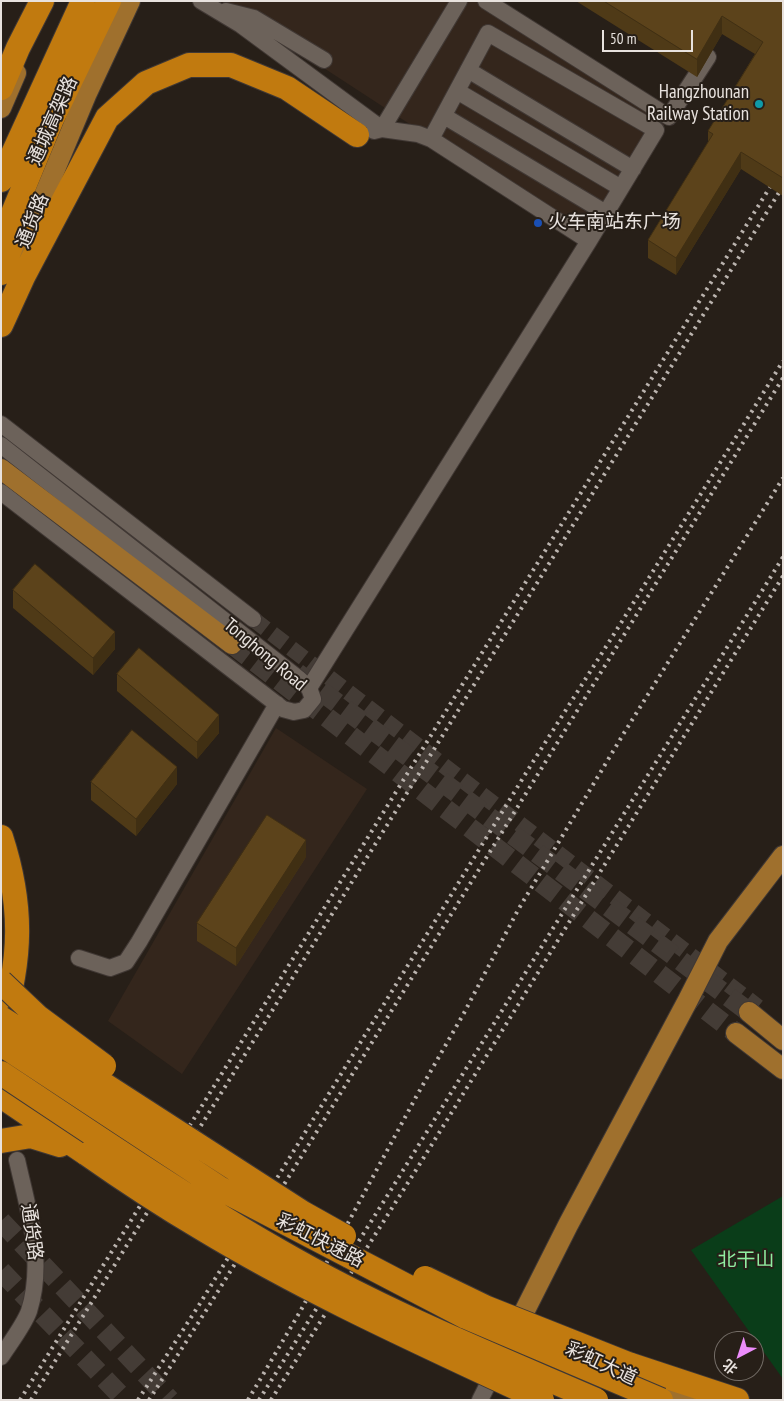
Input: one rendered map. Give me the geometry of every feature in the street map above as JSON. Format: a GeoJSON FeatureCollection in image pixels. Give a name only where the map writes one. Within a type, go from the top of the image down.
{"type":"FeatureCollection","features":[{"type":"Feature","properties":{"kind":"highway"},"geometry":{"type":"LineString","coordinates":[[1,88],[18,48],[42,1]]}},
{"type":"Feature","properties":{"kind":"highway"},"geometry":{"type":"LineString","coordinates":[[1,143],[66,1]]}},
{"type":"Feature","properties":{"kind":"highway","name":"通城高架路"},"geometry":{"type":"LineString","coordinates":[[1,180],[83,1]]}},
{"type":"Feature","properties":{"kind":"highway","name":"通城高架路"},"geometry":{"type":"LineString","coordinates":[[1,242],[52,119],[109,1]]}},
{"type":"Feature","properties":{"kind":"highway"},"geometry":{"type":"LineString","coordinates":[[1,325],[23,277],[107,118],[146,84],[189,65],[231,65],[287,88],[357,135]]}},
{"type":"Feature","properties":{"kind":"highway"},"geometry":{"type":"LineString","coordinates":[[1,273],[39,173],[52,119]]}},
{"type":"Feature","properties":{"kind":"highway"},"geometry":{"type":"LineString","coordinates":[[1,836],[8,858],[14,890],[18,917],[18,949],[13,981],[1,1026]]}},
{"type":"Feature","properties":{"kind":"highway"},"geometry":{"type":"LineString","coordinates":[[1,982],[38,1017],[85,1054],[243,1156],[304,1213]]}},
{"type":"Feature","properties":{"kind":"highway"},"geometry":{"type":"LineString","coordinates":[[1,1018],[304,1213],[395,1264],[488,1308],[712,1400]]}},
{"type":"Feature","properties":{"kind":"highway","name":"彩虹快速路"},"geometry":{"type":"LineString","coordinates":[[1,1044],[220,1189],[466,1317],[661,1400]]}},
{"type":"Feature","properties":{"kind":"highway","name":"彩虹快速路"},"geometry":{"type":"LineString","coordinates":[[1,1073],[202,1205],[268,1245],[328,1278],[452,1338],[596,1400]]}},
{"type":"Feature","properties":{"kind":"highway"},"geometry":{"type":"LineString","coordinates":[[1,1096],[142,1192],[269,1267],[330,1299],[542,1400]]}},
{"type":"Feature","properties":{"kind":"highway"},"geometry":{"type":"LineString","coordinates":[[1,1141],[31,1136],[87,1154]]}},
{"type":"Feature","properties":{"kind":"highway"},"geometry":{"type":"LineString","coordinates":[[628,1364],[737,1400]]}},
{"type":"Feature","properties":{"kind":"main road"},"geometry":{"type":"LineString","coordinates":[[1,108],[49,1]]}},
{"type":"Feature","properties":{"kind":"main road","name":"通货路"},"geometry":{"type":"LineString","coordinates":[[1,305],[27,235],[86,93],[130,1]]}},
{"type":"Feature","properties":{"kind":"main road","name":"Tonghong Road"},"geometry":{"type":"LineString","coordinates":[[1,469],[232,644]]}},
{"type":"Feature","properties":{"kind":"main road"},"geometry":{"type":"LineString","coordinates":[[573,1400],[497,1366],[568,1225],[718,941],[783,856]]}},
{"type":"Feature","properties":{"kind":"main road"},"geometry":{"type":"LineString","coordinates":[[753,1010],[783,1040]]}},
{"type":"Feature","properties":{"kind":"main road"},"geometry":{"type":"LineString","coordinates":[[736,1033],[783,1069]]}},
{"type":"Feature","properties":{"kind":"main road","name":"彩虹大道"},"geometry":{"type":"LineString","coordinates":[[518,1324],[623,1376],[686,1400]]}},
{"type":"Feature","properties":{"kind":"street"},"geometry":{"type":"LineString","coordinates":[[486,1],[669,117],[717,42]]}},
{"type":"Feature","properties":{"kind":"street"},"geometry":{"type":"LineString","coordinates":[[382,129],[453,3]]}},
{"type":"Feature","properties":{"kind":"street"},"geometry":{"type":"LineString","coordinates":[[206,4],[241,25],[382,129]]}},
{"type":"Feature","properties":{"kind":"street"},"geometry":{"type":"LineString","coordinates":[[206,4],[254,18],[324,60]]}},
{"type":"Feature","properties":{"kind":"street"},"geometry":{"type":"LineString","coordinates":[[309,688],[589,241],[656,130],[488,33],[431,139]]}},
{"type":"Feature","properties":{"kind":"street"},"geometry":{"type":"LineString","coordinates":[[468,70],[632,169]]}},
{"type":"Feature","properties":{"kind":"street"},"geometry":{"type":"LineString","coordinates":[[457,91],[620,188]]}},
{"type":"Feature","properties":{"kind":"street"},"geometry":{"type":"LineString","coordinates":[[444,116],[606,213]]}},
{"type":"Feature","properties":{"kind":"street"},"geometry":{"type":"LineString","coordinates":[[357,135],[382,129],[418,134],[431,139],[589,241]]}},
{"type":"Feature","properties":{"kind":"street","name":"Tonghong Road"},"geometry":{"type":"LineString","coordinates":[[1,424],[253,619]]}},
{"type":"Feature","properties":{"kind":"street","name":"Tonghong Road"},"geometry":{"type":"LineString","coordinates":[[1,445],[309,688],[313,699],[304,710],[294,712],[283,709],[1,492]]}},
{"type":"Feature","properties":{"kind":"street"},"geometry":{"type":"LineString","coordinates":[[79,958],[110,968],[126,962],[198,843],[277,704]]}},
{"type":"Feature","properties":{"kind":"street"},"geometry":{"type":"LineString","coordinates":[[753,1010],[783,1027]]}},
{"type":"Feature","properties":{"kind":"street","name":"通货路"},"geometry":{"type":"LineString","coordinates":[[1,1357],[29,1312],[36,1274],[35,1241],[17,1160]]}},
{"type":"Feature","properties":{"kind":"street"},"geometry":{"type":"LineString","coordinates":[[480,1400],[497,1366]]}},
{"type":"Feature","properties":{"kind":"shaded area"},"geometry":{"type":"Polygon","coordinates":[[[221,1],[491,1],[669,117],[589,241],[221,1]]]}},
{"type":"Feature","properties":{"kind":"shaded area"},"geometry":{"type":"Polygon","coordinates":[[[276,728],[367,789],[182,1074],[108,1021],[276,728]]]}},
{"type":"Feature","properties":{"kind":"green space","name":"北干山"},"geometry":{"type":"Polygon","coordinates":[[[783,1196],[783,1379],[764,1352],[764,1331],[749,1331],[691,1250],[783,1196]]]}},
{"type":"Feature","properties":{"kind":"building"},"geometry":{"type":"Polygon","coordinates":[[[604,1],[783,1],[783,178],[741,152],[676,258],[648,240],[713,134],[708,131],[763,42],[722,16],[697,59],[604,1]]]}},
{"type":"Feature","properties":{"kind":"building"},"geometry":{"type":"Polygon","coordinates":[[[35,564],[115,632],[93,658],[13,590],[35,564]]]}},
{"type":"Feature","properties":{"kind":"building"},"geometry":{"type":"Polygon","coordinates":[[[139,648],[219,715],[197,742],[117,674],[139,648]]]}},
{"type":"Feature","properties":{"kind":"building"},"geometry":{"type":"Polygon","coordinates":[[[132,730],[177,767],[136,819],[91,782],[132,730]]]}},
{"type":"Feature","properties":{"kind":"building"},"geometry":{"type":"Polygon","coordinates":[[[267,815],[306,840],[236,948],[197,923],[267,815]]]}},
{"type":"Feature","properties":{"kind":"tunnel"},"geometry":{"type":"LineString","coordinates":[[253,619],[758,1007]]}},
{"type":"Feature","properties":{"kind":"tunnel"},"geometry":{"type":"LineString","coordinates":[[232,644],[736,1033]]}},
{"type":"Feature","properties":{"kind":"tunnel"},"geometry":{"type":"LineString","coordinates":[[297,673],[749,1012]]}},
{"type":"Feature","properties":{"kind":"tunnel"},"geometry":{"type":"LineString","coordinates":[[1,1221],[170,1400]]}},
{"type":"Feature","properties":{"kind":"tunnel"},"geometry":{"type":"LineString","coordinates":[[1,1271],[125,1400]]}},
{"type":"Feature","properties":{"kind":"railway"},"geometry":{"type":"LineString","coordinates":[[20,1400],[783,166]]}},
{"type":"Feature","properties":{"kind":"railway"},"geometry":{"type":"LineString","coordinates":[[31,1400],[783,186]]}},
{"type":"Feature","properties":{"kind":"railway"},"geometry":{"type":"LineString","coordinates":[[138,1400],[199,1305],[531,765],[783,361]]}},
{"type":"Feature","properties":{"kind":"railway"},"geometry":{"type":"LineString","coordinates":[[149,1400],[783,378]]}},
{"type":"Feature","properties":{"kind":"railway"},"geometry":{"type":"LineString","coordinates":[[248,1400],[301,1310],[416,1097],[464,1013],[518,910],[624,733],[783,478]]}},
{"type":"Feature","properties":{"kind":"railway"},"geometry":{"type":"LineString","coordinates":[[259,1400],[783,557]]}},
{"type":"Feature","properties":{"kind":"railway"},"geometry":{"type":"LineString","coordinates":[[271,1400],[421,1162],[783,576]]}},
{"type":"Feature","properties":{"kind":"place","name":"Hangzhounan Railway Station"},"geometry":{"type":"Point","coordinates":[759,104]}},
{"type":"Feature","properties":{"kind":"place","name":"火车南站东广场"},"geometry":{"type":"Point","coordinates":[538,223]}}]}
